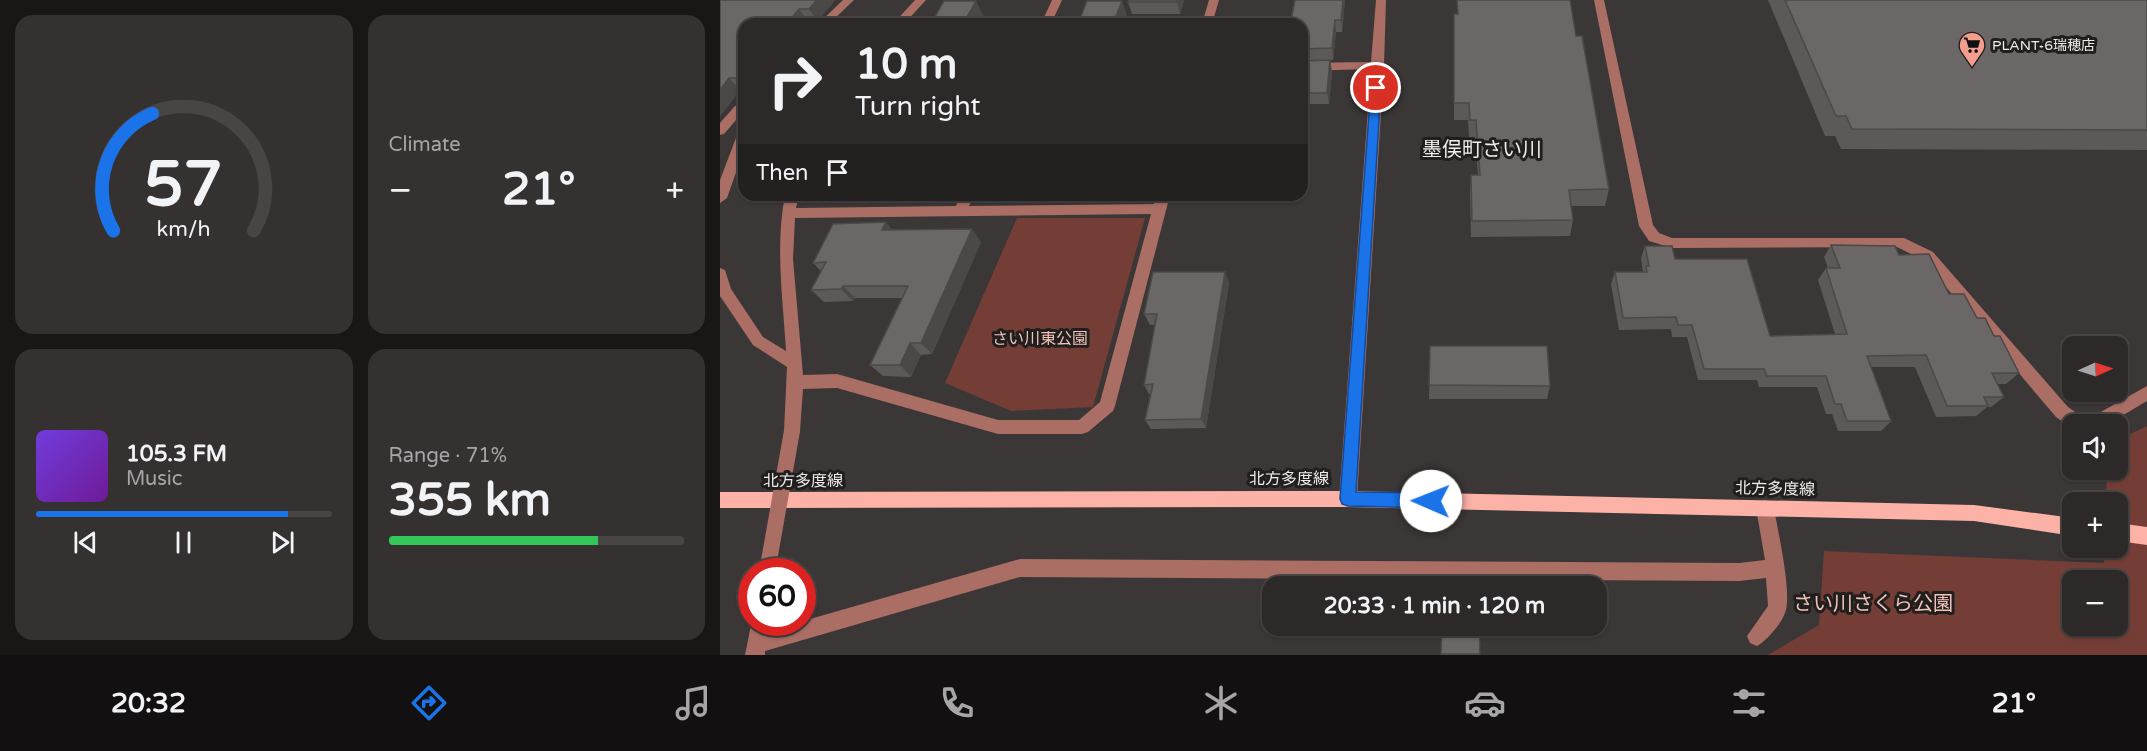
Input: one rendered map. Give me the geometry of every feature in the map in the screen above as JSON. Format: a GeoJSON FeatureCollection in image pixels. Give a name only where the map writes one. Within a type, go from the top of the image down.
{"type":"FeatureCollection","features":[{"type":"Feature","properties":{"kind":"main road","name":"北方多度線"},"geometry":{"type":"LineString","coordinates":[[720,500],[1348,499],[1974,513],[2062,526]]}},
{"type":"Feature","properties":{"kind":"main road"},"geometry":{"type":"LineString","coordinates":[[2128,533],[2147,536]]}},
{"type":"Feature","properties":{"kind":"street"},"geometry":{"type":"LineString","coordinates":[[830,18],[849,0]]}},
{"type":"Feature","properties":{"kind":"street"},"geometry":{"type":"LineString","coordinates":[[904,18],[921,0]]}},
{"type":"Feature","properties":{"kind":"street"},"geometry":{"type":"LineString","coordinates":[[1049,18],[1058,0]]}},
{"type":"Feature","properties":{"kind":"street"},"geometry":{"type":"LineString","coordinates":[[1209,18],[1214,0]]}},
{"type":"Feature","properties":{"kind":"street"},"geometry":{"type":"LineString","coordinates":[[1348,499],[1381,0]]}},
{"type":"Feature","properties":{"kind":"street"},"geometry":{"type":"LineString","coordinates":[[1599,0],[1646,226],[1654,237],[1672,243],[1899,242],[1928,256],[2065,414]]}},
{"type":"Feature","properties":{"kind":"street"},"geometry":{"type":"LineString","coordinates":[[1308,67],[1378,65]]}},
{"type":"Feature","properties":{"kind":"street"},"geometry":{"type":"LineString","coordinates":[[720,108],[738,106]]}},
{"type":"Feature","properties":{"kind":"street"},"geometry":{"type":"LineString","coordinates":[[720,131],[738,110]]}},
{"type":"Feature","properties":{"kind":"street"},"geometry":{"type":"LineString","coordinates":[[720,198],[738,149]]}},
{"type":"Feature","properties":{"kind":"street"},"geometry":{"type":"LineString","coordinates":[[769,558],[792,431],[796,382],[787,290],[788,213],[791,201]]}},
{"type":"Feature","properties":{"kind":"street"},"geometry":{"type":"LineString","coordinates":[[961,210],[965,201]]}},
{"type":"Feature","properties":{"kind":"street"},"geometry":{"type":"LineString","coordinates":[[788,213],[961,210],[1161,202],[1107,406],[1082,427],[998,427],[837,381],[796,382]]}},
{"type":"Feature","properties":{"kind":"street"},"geometry":{"type":"LineString","coordinates":[[720,274],[724,290],[758,341],[795,364]]}},
{"type":"Feature","properties":{"kind":"street"},"geometry":{"type":"LineString","coordinates":[[2111,414],[2147,393]]}},
{"type":"Feature","properties":{"kind":"street"},"geometry":{"type":"LineString","coordinates":[[1757,636],[1777,609],[1775,568],[1765,508]]}},
{"type":"Feature","properties":{"kind":"street"},"geometry":{"type":"LineString","coordinates":[[756,650],[1020,568],[1739,572],[1775,568]]}},
{"type":"Feature","properties":{"kind":"green space","name":"さい川東公園"},"geometry":{"type":"Polygon","coordinates":[[[1017,218],[1145,218],[1093,407],[1011,411],[945,383],[1017,218]]]}},
{"type":"Feature","properties":{"kind":"green space","name":"さい川さくら公園"},"geometry":{"type":"Polygon","coordinates":[[[2147,426],[2147,655],[1768,655],[1819,625],[1824,551],[2104,563],[2104,558],[2128,558],[2128,492],[2106,492],[2107,480],[2128,480],[2128,435],[2147,426]]]}},
{"type":"Feature","properties":{"kind":"building"},"geometry":{"type":"Polygon","coordinates":[[[720,0],[817,0],[809,9],[799,9],[792,18],[738,18],[738,76],[729,78],[720,90],[720,0]]]}},
{"type":"Feature","properties":{"kind":"building"},"geometry":{"type":"Polygon","coordinates":[[[1129,0],[1177,0],[1177,2],[1128,2],[1129,0]]]}},
{"type":"Feature","properties":{"kind":"building"},"geometry":{"type":"Polygon","coordinates":[[[1295,0],[1343,0],[1341,20],[1335,20],[1332,48],[1308,49],[1308,18],[1291,18],[1295,0]]]}},
{"type":"Feature","properties":{"kind":"building"},"geometry":{"type":"Polygon","coordinates":[[[1457,0],[1570,0],[1576,36],[1582,36],[1609,189],[1569,190],[1573,220],[1472,221],[1471,175],[1480,175],[1476,120],[1470,120],[1469,103],[1454,103],[1454,14],[1458,14],[1457,0]]]}},
{"type":"Feature","properties":{"kind":"building","name":"PLANT-6瑞穂店"},"geometry":{"type":"Polygon","coordinates":[[[1785,0],[2147,0],[2147,130],[1852,129],[1846,116],[1836,116],[1785,0]]]}},
{"type":"Feature","properties":{"kind":"building"},"geometry":{"type":"Polygon","coordinates":[[[944,1],[976,1],[966,18],[934,18],[944,1]]]}},
{"type":"Feature","properties":{"kind":"building"},"geometry":{"type":"Polygon","coordinates":[[[1087,1],[1122,1],[1115,18],[1080,18],[1087,1]]]}},
{"type":"Feature","properties":{"kind":"building"},"geometry":{"type":"Polygon","coordinates":[[[1330,60],[1327,93],[1308,93],[1308,61],[1330,60]]]}},
{"type":"Feature","properties":{"kind":"building"},"geometry":{"type":"Polygon","coordinates":[[[886,222],[882,230],[972,229],[921,343],[910,343],[900,365],[870,365],[908,286],[843,286],[841,289],[811,290],[826,262],[813,263],[833,224],[886,222]]]}},
{"type":"Feature","properties":{"kind":"building"},"geometry":{"type":"Polygon","coordinates":[[[1831,245],[1895,246],[1899,255],[1929,254],[1949,294],[1964,294],[1977,318],[1985,318],[1994,336],[2000,336],[2019,373],[1992,373],[2004,397],[1984,397],[1988,406],[1947,406],[1926,355],[1867,356],[1891,421],[1847,421],[1841,404],[1835,404],[1826,376],[1767,376],[1764,369],[1704,369],[1692,325],[1678,325],[1676,317],[1623,318],[1615,272],[1647,272],[1646,266],[1649,266],[1645,246],[1672,246],[1675,259],[1747,259],[1770,336],[1847,334],[1826,268],[1840,268],[1831,245]]]}},
{"type":"Feature","properties":{"kind":"building"},"geometry":{"type":"Polygon","coordinates":[[[1153,272],[1225,272],[1201,419],[1145,420],[1153,384],[1144,385],[1157,314],[1144,314],[1153,272]]]}},
{"type":"Feature","properties":{"kind":"building"},"geometry":{"type":"Polygon","coordinates":[[[1430,346],[1547,346],[1550,386],[1429,385],[1430,346]]]}},
{"type":"Feature","properties":{"kind":"building"},"geometry":{"type":"Polygon","coordinates":[[[1442,636],[1479,636],[1480,654],[1441,654],[1442,636]]]}},
{"type":"Feature","properties":{"kind":"place","name":"PLANT-6瑞穂店"},"geometry":{"type":"Point","coordinates":[1972,68]}},
{"type":"Feature","properties":{"kind":"district","name":"墨俣町さい川"},"geometry":{"type":"Point","coordinates":[1482,150]}},
{"type":"Feature","properties":{"kind":"route"},"geometry":{"type":"LineString","coordinates":[[1376,88],[1348,499],[1431,501]]}}]}
